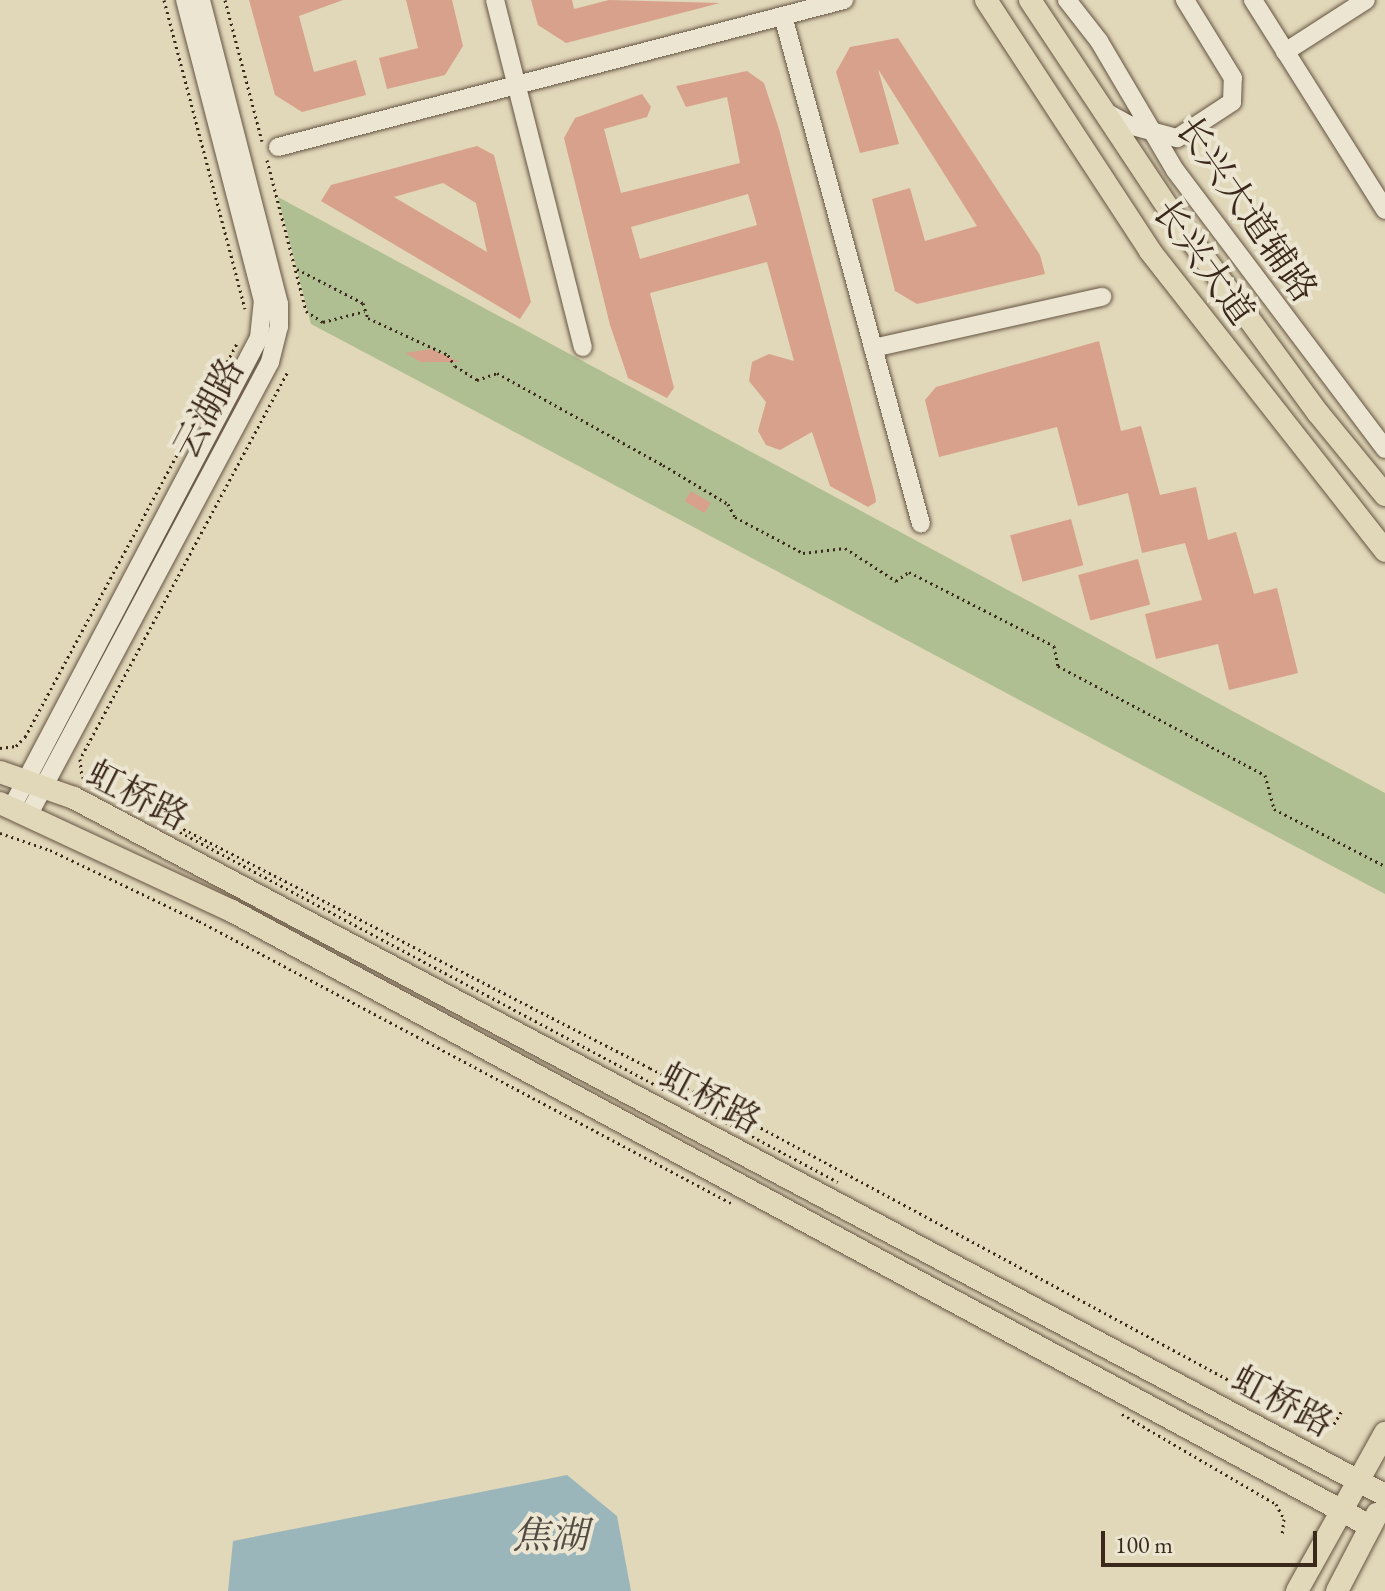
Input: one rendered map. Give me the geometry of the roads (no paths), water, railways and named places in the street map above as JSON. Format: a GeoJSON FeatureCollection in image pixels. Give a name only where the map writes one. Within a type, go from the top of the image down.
{"type":"FeatureCollection","features":[{"type":"Feature","properties":{"kind":"main road","name":"长兴大道"},"geometry":{"type":"LineString","coordinates":[[986,0],[1150,251],[1385,551]]}},
{"type":"Feature","properties":{"kind":"main road","name":"长兴大道"},"geometry":{"type":"LineString","coordinates":[[1030,0],[1167,207],[1318,413],[1385,495]]}},
{"type":"Feature","properties":{"kind":"main road","name":"虹桥路"},"geometry":{"type":"LineString","coordinates":[[0,772],[35,782],[116,821],[1359,1480],[1385,1498]]}},
{"type":"Feature","properties":{"kind":"main road","name":"虹桥路"},"geometry":{"type":"LineString","coordinates":[[14,808],[232,911],[1370,1526]]}},
{"type":"Feature","properties":{"kind":"main road"},"geometry":{"type":"LineString","coordinates":[[106,849],[116,821]]}},
{"type":"Feature","properties":{"kind":"main road"},"geometry":{"type":"LineString","coordinates":[[1245,1458],[1261,1428]]}},
{"type":"Feature","properties":{"kind":"main road"},"geometry":{"type":"LineString","coordinates":[[1297,1591],[1385,1433]]}},
{"type":"Feature","properties":{"kind":"main road"},"geometry":{"type":"LineString","coordinates":[[1337,1591],[1385,1498]]}},
{"type":"Feature","properties":{"kind":"street","name":"云湖路"},"geometry":{"type":"LineString","coordinates":[[35,782],[259,338],[263,301],[185,0]]}},
{"type":"Feature","properties":{"kind":"street","name":"云湖路"},"geometry":{"type":"LineString","coordinates":[[14,808],[35,782],[270,362],[279,327],[279,304],[201,0]]}},
{"type":"Feature","properties":{"kind":"street"},"geometry":{"type":"LineString","coordinates":[[495,0],[583,347]]}},
{"type":"Feature","properties":{"kind":"street"},"geometry":{"type":"LineString","coordinates":[[278,147],[844,0]]}},
{"type":"Feature","properties":{"kind":"street","name":"长兴大道辅路"},"geometry":{"type":"LineString","coordinates":[[1067,0],[1099,41],[1169,160],[1385,449]]}},
{"type":"Feature","properties":{"kind":"street"},"geometry":{"type":"LineString","coordinates":[[1167,207],[1169,160],[1177,138],[1230,104],[1236,92],[1185,0]]}},
{"type":"Feature","properties":{"kind":"street"},"geometry":{"type":"LineString","coordinates":[[1253,0],[1385,210]]}},
{"type":"Feature","properties":{"kind":"street"},"geometry":{"type":"LineString","coordinates":[[1285,52],[1366,0]]}},
{"type":"Feature","properties":{"kind":"street"},"geometry":{"type":"LineString","coordinates":[[783,16],[921,524]]}},
{"type":"Feature","properties":{"kind":"street"},"geometry":{"type":"LineString","coordinates":[[1102,110],[1153,133],[1177,138]]}},
{"type":"Feature","properties":{"kind":"street"},"geometry":{"type":"LineString","coordinates":[[873,348],[1102,297]]}},
{"type":"Feature","properties":{"kind":"water","name":"焦湖"},"geometry":{"type":"Polygon","coordinates":[[[567,1475],[617,1516],[631,1591],[228,1591],[233,1541],[567,1475]]]}}]}
